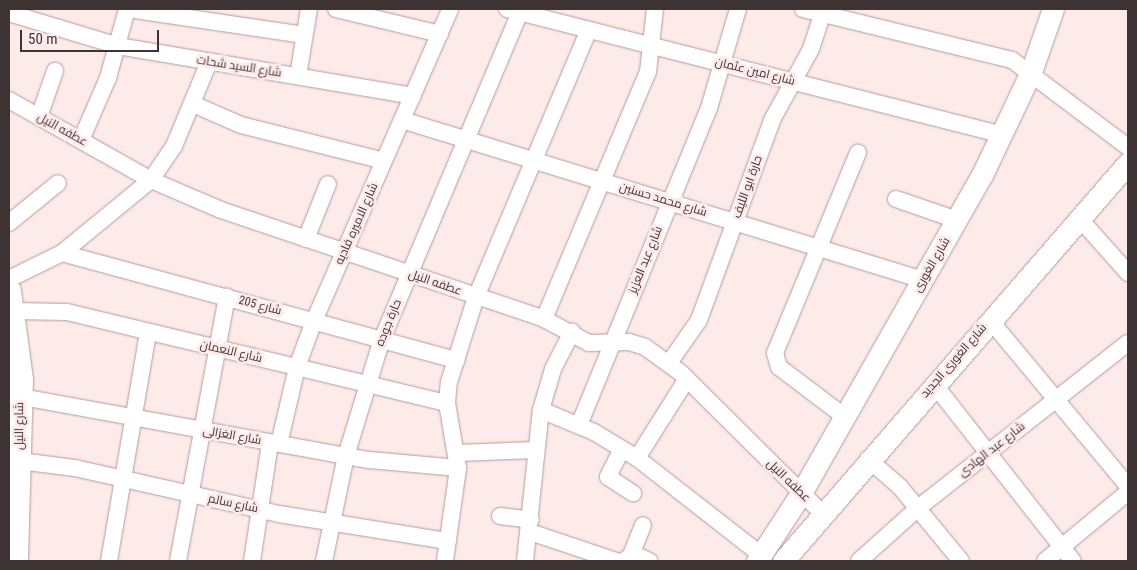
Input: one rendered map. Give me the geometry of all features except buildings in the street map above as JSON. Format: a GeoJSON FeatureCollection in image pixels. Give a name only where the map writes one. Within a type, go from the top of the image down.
{"type":"FeatureCollection","features":[{"type":"Feature","properties":{"kind":"main road","name":"شارع النيل"},"geometry":{"type":"LineString","coordinates":[[11,301],[20,461],[16,561]]}},
{"type":"Feature","properties":{"kind":"street"},"geometry":{"type":"LineString","coordinates":[[81,140],[118,46],[127,9],[304,35]]}},
{"type":"Feature","properties":{"kind":"street"},"geometry":{"type":"LineString","coordinates":[[298,76],[309,9]]}},
{"type":"Feature","properties":{"kind":"street"},"geometry":{"type":"LineString","coordinates":[[336,9],[440,34]]}},
{"type":"Feature","properties":{"kind":"street","name":"شارع الاميره فاديه"},"geometry":{"type":"LineString","coordinates":[[252,561],[260,510],[275,444],[297,367],[314,321],[450,9]]}},
{"type":"Feature","properties":{"kind":"street"},"geometry":{"type":"LineString","coordinates":[[544,319],[648,72],[653,46],[655,9]]}},
{"type":"Feature","properties":{"kind":"street","name":"شارع عبد العزيز"},"geometry":{"type":"LineString","coordinates":[[579,426],[724,64],[738,9]]}},
{"type":"Feature","properties":{"kind":"street"},"geometry":{"type":"LineString","coordinates":[[803,9],[823,11],[1000,56],[1031,72],[1128,147]]}},
{"type":"Feature","properties":{"kind":"street","name":"شارع الغورى"},"geometry":{"type":"LineString","coordinates":[[800,495],[957,220],[1002,135],[1031,72],[1051,18],[1068,9]]}},
{"type":"Feature","properties":{"kind":"street","name":"شارع امين عثمان"},"geometry":{"type":"LineString","coordinates":[[514,10],[558,15],[589,30],[1002,135]]}},
{"type":"Feature","properties":{"kind":"street","name":"حارة جوده"},"geometry":{"type":"LineString","coordinates":[[324,561],[346,456],[366,384],[382,339],[466,140],[514,10]]}},
{"type":"Feature","properties":{"kind":"street","name":"حارة ابو الليف"},"geometry":{"type":"LineString","coordinates":[[669,363],[698,320],[772,120],[794,81],[823,11]]}},
{"type":"Feature","properties":{"kind":"street","name":"شارع السيد شحات"},"geometry":{"type":"LineString","coordinates":[[9,13],[118,46],[413,96]]}},
{"type":"Feature","properties":{"kind":"street"},"geometry":{"type":"LineString","coordinates":[[445,561],[458,460],[447,403],[456,360],[476,297],[589,30]]}},
{"type":"Feature","properties":{"kind":"street"},"geometry":{"type":"LineString","coordinates":[[9,280],[62,253],[151,180],[174,146],[193,104],[208,62]]}},
{"type":"Feature","properties":{"kind":"street"},"geometry":{"type":"LineString","coordinates":[[39,117],[55,72]]}},
{"type":"Feature","properties":{"kind":"street","name":"عطفه النيل"},"geometry":{"type":"LineString","coordinates":[[9,100],[151,180],[306,239],[544,319],[597,345],[636,344],[669,363],[687,379],[800,495],[822,512]]}},
{"type":"Feature","properties":{"kind":"street"},"geometry":{"type":"LineString","coordinates":[[193,104],[241,125],[384,161]]}},
{"type":"Feature","properties":{"kind":"street","name":"شارع محمد حسنين"},"geometry":{"type":"LineString","coordinates":[[402,120],[923,280]]}},
{"type":"Feature","properties":{"kind":"street"},"geometry":{"type":"LineString","coordinates":[[845,417],[779,367],[775,358],[858,153]]}},
{"type":"Feature","properties":{"kind":"street","name":"شارع الغورى الجديد"},"geometry":{"type":"LineString","coordinates":[[783,561],[822,512],[1128,163]]}},
{"type":"Feature","properties":{"kind":"street"},"geometry":{"type":"LineString","coordinates":[[9,223],[58,183]]}},
{"type":"Feature","properties":{"kind":"street"},"geometry":{"type":"LineString","coordinates":[[306,239],[328,184]]}},
{"type":"Feature","properties":{"kind":"street"},"geometry":{"type":"LineString","coordinates":[[896,199],[957,220]]}},
{"type":"Feature","properties":{"kind":"street"},"geometry":{"type":"LineString","coordinates":[[1079,218],[1128,273]]}},
{"type":"Feature","properties":{"kind":"street","name":"شارع 205"},"geometry":{"type":"LineString","coordinates":[[62,253],[456,360]]}},
{"type":"Feature","properties":{"kind":"street"},"geometry":{"type":"LineString","coordinates":[[178,561],[215,348],[227,297]]}},
{"type":"Feature","properties":{"kind":"street","name":"شارع النعمان"},"geometry":{"type":"LineString","coordinates":[[11,301],[447,403]]}},
{"type":"Feature","properties":{"kind":"street"},"geometry":{"type":"LineString","coordinates":[[990,320],[1128,486]]}},
{"type":"Feature","properties":{"kind":"street"},"geometry":{"type":"LineString","coordinates":[[109,561],[148,332]]}},
{"type":"Feature","properties":{"kind":"street"},"geometry":{"type":"LineString","coordinates":[[525,561],[530,526],[535,450],[541,410],[553,369],[572,332]]}},
{"type":"Feature","properties":{"kind":"street","name":"شارع عبد الهادى"},"geometry":{"type":"LineString","coordinates":[[859,561],[918,508],[1128,343]]}},
{"type":"Feature","properties":{"kind":"street"},"geometry":{"type":"LineString","coordinates":[[637,458],[687,379]]}},
{"type":"Feature","properties":{"kind":"street"},"geometry":{"type":"LineString","coordinates":[[934,384],[1073,561]]}},
{"type":"Feature","properties":{"kind":"street","name":"شارع الغزالى"},"geometry":{"type":"LineString","coordinates":[[15,397],[346,456],[458,460],[535,450]]}},
{"type":"Feature","properties":{"kind":"street"},"geometry":{"type":"LineString","coordinates":[[541,410],[579,426],[622,448],[637,458],[759,558],[800,495]]}},
{"type":"Feature","properties":{"kind":"street"},"geometry":{"type":"LineString","coordinates":[[622,448],[608,475],[622,491]]}},
{"type":"Feature","properties":{"kind":"street"},"geometry":{"type":"LineString","coordinates":[[868,459],[918,508],[961,561]]}},
{"type":"Feature","properties":{"kind":"street","name":"شارع سالم"},"geometry":{"type":"LineString","coordinates":[[20,461],[123,479],[260,510],[448,541]]}},
{"type":"Feature","properties":{"kind":"street"},"geometry":{"type":"LineString","coordinates":[[1045,561],[1128,492]]}},
{"type":"Feature","properties":{"kind":"street"},"geometry":{"type":"LineString","coordinates":[[500,516],[624,560],[649,561]]}},
{"type":"Feature","properties":{"kind":"street"},"geometry":{"type":"LineString","coordinates":[[624,560],[643,525]]}}]}
